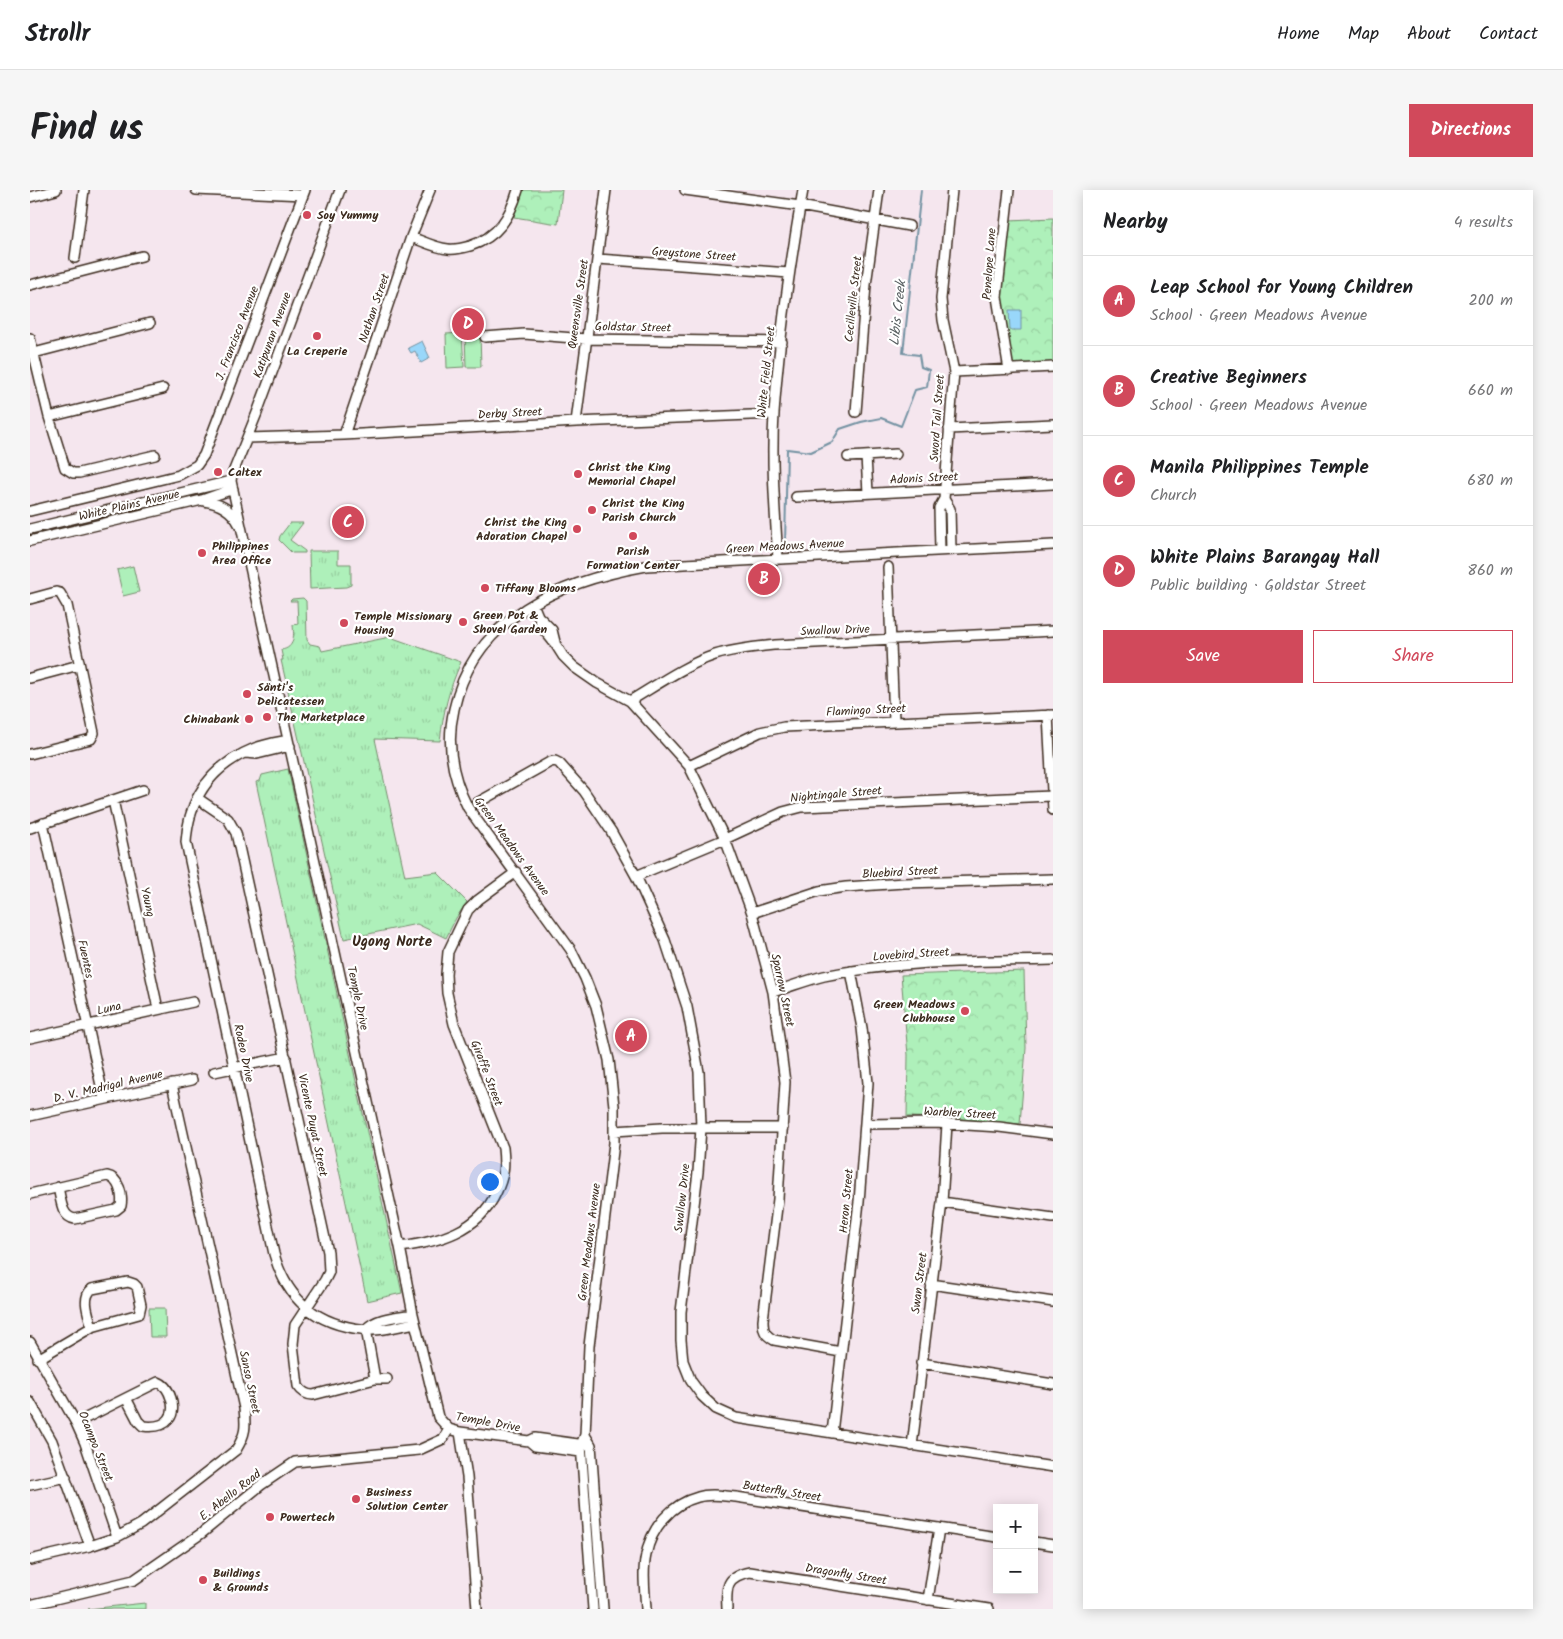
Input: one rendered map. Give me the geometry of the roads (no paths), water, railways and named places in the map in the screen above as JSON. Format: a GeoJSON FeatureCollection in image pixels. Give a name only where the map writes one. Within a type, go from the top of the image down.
{"type":"FeatureCollection","features":[{"type":"Feature","properties":{"kind":"street"},"geometry":{"type":"LineString","coordinates":[[30,196],[56,190]]}},
{"type":"Feature","properties":{"kind":"street"},"geometry":{"type":"LineString","coordinates":[[75,258],[84,190]]}},
{"type":"Feature","properties":{"kind":"street"},"geometry":{"type":"LineString","coordinates":[[196,190],[304,192]]}},
{"type":"Feature","properties":{"kind":"street","name":"Katipunan Avenue"},"geometry":{"type":"LineString","coordinates":[[232,485],[232,475],[340,190]]}},
{"type":"Feature","properties":{"kind":"street","name":"Nathan Street"},"geometry":{"type":"LineString","coordinates":[[344,435],[411,237],[430,190]]}},
{"type":"Feature","properties":{"kind":"street"},"geometry":{"type":"LineString","coordinates":[[411,237],[446,250],[460,249],[491,237],[504,223],[518,190]]}},
{"type":"Feature","properties":{"kind":"street","name":"Queensville Street"},"geometry":{"type":"LineString","coordinates":[[576,422],[606,190]]}},
{"type":"Feature","properties":{"kind":"street"},"geometry":{"type":"LineString","coordinates":[[685,190],[800,206],[909,226]]}},
{"type":"Feature","properties":{"kind":"street","name":"White Field Street"},"geometry":{"type":"LineString","coordinates":[[778,559],[773,447],[774,414],[789,273],[803,190]]}},
{"type":"Feature","properties":{"kind":"street","name":"Cecilleville Street"},"geometry":{"type":"LineString","coordinates":[[856,412],[862,323],[879,190]]}},
{"type":"Feature","properties":{"kind":"street","name":"Sword Tail Street"},"geometry":{"type":"LineString","coordinates":[[951,550],[950,509],[944,499],[943,489],[954,372],[943,320],[941,299],[952,190]]}},
{"type":"Feature","properties":{"kind":"street","name":"Penelope Lane"},"geometry":{"type":"LineString","coordinates":[[1009,190],[997,297],[1009,370]]}},
{"type":"Feature","properties":{"kind":"street","name":"J. Francisco Avenue"},"geometry":{"type":"LineString","coordinates":[[30,511],[179,475],[197,465],[204,455],[304,192]]}},
{"type":"Feature","properties":{"kind":"street"},"geometry":{"type":"LineString","coordinates":[[30,285],[142,256]]}},
{"type":"Feature","properties":{"kind":"street","name":"Greystone Street"},"geometry":{"type":"LineString","coordinates":[[598,259],[789,273]]}},
{"type":"Feature","properties":{"kind":"street"},"geometry":{"type":"LineString","coordinates":[[32,353],[150,323]]}},
{"type":"Feature","properties":{"kind":"street","name":"Goldstar Street"},"geometry":{"type":"LineString","coordinates":[[485,336],[524,334],[586,339],[782,342]]}},
{"type":"Feature","properties":{"kind":"street"},"geometry":{"type":"LineString","coordinates":[[30,338],[32,353],[49,417],[65,468],[73,473],[79,473],[155,455]]}},
{"type":"Feature","properties":{"kind":"street"},"geometry":{"type":"LineString","coordinates":[[954,372],[1053,367]]}},
{"type":"Feature","properties":{"kind":"street"},"geometry":{"type":"LineString","coordinates":[[49,417],[163,389]]}},
{"type":"Feature","properties":{"kind":"street","name":"Derby Street"},"geometry":{"type":"LineString","coordinates":[[247,438],[774,414]]}},
{"type":"Feature","properties":{"kind":"street"},"geometry":{"type":"LineString","coordinates":[[949,429],[1053,424]]}},
{"type":"Feature","properties":{"kind":"street"},"geometry":{"type":"LineString","coordinates":[[848,457],[896,454]]}},
{"type":"Feature","properties":{"kind":"street"},"geometry":{"type":"LineString","coordinates":[[866,456],[868,493]]}},
{"type":"Feature","properties":{"kind":"street","name":"Adonis Street"},"geometry":{"type":"LineString","coordinates":[[796,497],[1053,484]]}},
{"type":"Feature","properties":{"kind":"street","name":"White Plains Avenue"},"geometry":{"type":"LineString","coordinates":[[30,541],[202,500],[232,485]]}},
{"type":"Feature","properties":{"kind":"street","name":"White Plains Avenue"},"geometry":{"type":"LineString","coordinates":[[30,529],[232,485]]}},
{"type":"Feature","properties":{"kind":"street","name":"Temple Drive"},"geometry":{"type":"LineString","coordinates":[[232,485],[414,1318],[438,1417],[449,1429],[529,1441],[535,1446],[581,1448],[591,1444]]}},
{"type":"Feature","properties":{"kind":"street","name":"Sword Tail Street"},"geometry":{"type":"LineString","coordinates":[[940,551],[939,508],[944,499]]}},
{"type":"Feature","properties":{"kind":"street"},"geometry":{"type":"LineString","coordinates":[[202,500],[226,508],[237,520],[243,531]]}},
{"type":"Feature","properties":{"kind":"street","name":"Green Meadows Avenue"},"geometry":{"type":"LineString","coordinates":[[593,1609],[581,1448],[585,1435],[589,1346],[614,1128],[614,1099],[609,1060],[596,1006],[571,950],[468,808],[459,791],[451,752],[451,721],[464,676],[476,655],[492,634],[504,623],[533,604],[578,582],[617,571],[646,566],[1053,545]]}},
{"type":"Feature","properties":{"kind":"street"},"geometry":{"type":"LineString","coordinates":[[888,567],[894,721]]}},
{"type":"Feature","properties":{"kind":"street"},"geometry":{"type":"LineString","coordinates":[[30,599],[60,593],[67,604],[94,735],[91,739],[30,754]]}},
{"type":"Feature","properties":{"kind":"street","name":"Sparrow Street"},"geometry":{"type":"LineString","coordinates":[[533,604],[538,616],[552,630],[556,645],[563,656],[574,667],[597,683],[630,700],[689,766],[725,839],[752,913],[773,992],[785,1082],[778,1199],[763,1330],[767,1336],[774,1340],[841,1352]]}},
{"type":"Feature","properties":{"kind":"street","name":"Swallow Drive"},"geometry":{"type":"LineString","coordinates":[[630,700],[686,668],[713,656],[740,649],[775,645],[1053,631]]}},
{"type":"Feature","properties":{"kind":"street"},"geometry":{"type":"LineString","coordinates":[[30,678],[79,665]]}},
{"type":"Feature","properties":{"kind":"street"},"geometry":{"type":"LineString","coordinates":[[1051,715],[1053,810]]}},
{"type":"Feature","properties":{"kind":"street","name":"Flamingo Street"},"geometry":{"type":"LineString","coordinates":[[689,766],[760,732],[784,727],[1051,715]]}},
{"type":"Feature","properties":{"kind":"street","name":"Rodeo Drive"},"geometry":{"type":"LineString","coordinates":[[289,743],[245,753],[224,764],[216,772],[197,798],[192,809],[186,832],[187,852],[277,1266],[282,1278],[306,1308],[341,1327],[366,1329],[370,1324],[378,1321],[414,1318]]}},
{"type":"Feature","properties":{"kind":"street","name":"Swallow Drive"},"geometry":{"type":"LineString","coordinates":[[477,803],[555,761],[584,790],[611,831],[636,876],[665,940],[687,1007],[699,1072],[701,1128],[698,1172],[681,1312],[681,1340],[683,1361],[691,1381],[702,1396],[716,1409],[736,1418],[1053,1467]]}},
{"type":"Feature","properties":{"kind":"street"},"geometry":{"type":"LineString","coordinates":[[30,828],[143,790]]}},
{"type":"Feature","properties":{"kind":"street","name":"Nightingale Street"},"geometry":{"type":"LineString","coordinates":[[636,876],[725,839],[783,812],[802,807],[1052,796]]}},
{"type":"Feature","properties":{"kind":"street","name":"Vicente Puyat Street"},"geometry":{"type":"LineString","coordinates":[[197,798],[228,819],[236,833],[329,1258],[328,1272],[325,1280],[295,1325],[293,1334],[298,1386],[303,1392],[313,1395],[375,1379],[387,1379]]}},
{"type":"Feature","properties":{"kind":"street","name":"Young"},"geometry":{"type":"LineString","coordinates":[[113,800],[158,1010]]}},
{"type":"Feature","properties":{"kind":"street","name":"Fuentes"},"geometry":{"type":"LineString","coordinates":[[43,823],[104,1099]]}},
{"type":"Feature","properties":{"kind":"street","name":"Giraffe Street"},"geometry":{"type":"LineString","coordinates":[[400,1247],[441,1239],[463,1229],[491,1205],[504,1174],[503,1148],[450,1012],[446,974],[448,952],[468,910],[478,900],[516,872]]}},
{"type":"Feature","properties":{"kind":"street","name":"Bluebird Street"},"geometry":{"type":"LineString","coordinates":[[752,913],[819,891],[846,887],[904,883],[1053,879]]}},
{"type":"Feature","properties":{"kind":"street","name":"Lovebird Street"},"geometry":{"type":"LineString","coordinates":[[773,992],[822,977],[851,971],[963,962],[1053,960]]}},
{"type":"Feature","properties":{"kind":"street","name":"Heron Street"},"geometry":{"type":"LineString","coordinates":[[832,1433],[859,1202],[868,1083],[862,1028],[851,971]]}},
{"type":"Feature","properties":{"kind":"street","name":"Luna"},"geometry":{"type":"LineString","coordinates":[[30,1038],[192,1002]]}},
{"type":"Feature","properties":{"kind":"street"},"geometry":{"type":"LineString","coordinates":[[214,1072],[286,1057]]}},
{"type":"Feature","properties":{"kind":"street","name":"D. V. Madrigal Avenue"},"geometry":{"type":"LineString","coordinates":[[30,1116],[192,1080]]}},
{"type":"Feature","properties":{"kind":"street","name":"Sanso Street"},"geometry":{"type":"LineString","coordinates":[[30,1560],[90,1546],[117,1537],[141,1524],[236,1450],[244,1438],[246,1425],[244,1408],[172,1084]]}},
{"type":"Feature","properties":{"kind":"street","name":"Warbler Street"},"geometry":{"type":"LineString","coordinates":[[864,1124],[947,1124],[999,1127],[1053,1134]]}},
{"type":"Feature","properties":{"kind":"street","name":"Swan Street"},"geometry":{"type":"LineString","coordinates":[[912,1446],[942,1202],[947,1124]]}},
{"type":"Feature","properties":{"kind":"street"},"geometry":{"type":"LineString","coordinates":[[614,1128],[642,1130],[662,1128],[783,1128]]}},
{"type":"Feature","properties":{"kind":"street"},"geometry":{"type":"LineString","coordinates":[[30,1194],[111,1176],[118,1182],[122,1201],[121,1206],[116,1210],[70,1219],[64,1212],[58,1188]]}},
{"type":"Feature","properties":{"kind":"street"},"geometry":{"type":"LineString","coordinates":[[942,1202],[1053,1218]]}},
{"type":"Feature","properties":{"kind":"street"},"geometry":{"type":"LineString","coordinates":[[38,1359],[92,1327],[139,1314],[142,1305],[137,1287],[128,1282],[92,1289],[88,1293],[86,1300],[92,1327]]}},
{"type":"Feature","properties":{"kind":"street"},"geometry":{"type":"LineString","coordinates":[[931,1284],[1053,1302]]}},
{"type":"Feature","properties":{"kind":"street"},"geometry":{"type":"LineString","coordinates":[[366,1329],[375,1379]]}},
{"type":"Feature","properties":{"kind":"street","name":"Ocampo Street"},"geometry":{"type":"LineString","coordinates":[[30,1342],[76,1423],[85,1443],[117,1537]]}},
{"type":"Feature","properties":{"kind":"street"},"geometry":{"type":"LineString","coordinates":[[921,1363],[1053,1384]]}},
{"type":"Feature","properties":{"kind":"street"},"geometry":{"type":"LineString","coordinates":[[76,1423],[154,1382],[161,1383],[167,1387],[170,1393],[172,1414],[170,1419],[160,1425],[143,1426],[138,1421],[126,1398]]}},
{"type":"Feature","properties":{"kind":"street"},"geometry":{"type":"LineString","coordinates":[[32,1407],[52,1441],[90,1546]]}},
{"type":"Feature","properties":{"kind":"street","name":"E. Abello Road"},"geometry":{"type":"LineString","coordinates":[[30,1604],[134,1580],[202,1533],[260,1485],[295,1462],[419,1450],[443,1439],[449,1429]]}},
{"type":"Feature","properties":{"kind":"street"},"geometry":{"type":"LineString","coordinates":[[460,1432],[467,1477],[477,1609]]}},
{"type":"Feature","properties":{"kind":"street"},"geometry":{"type":"LineString","coordinates":[[585,1435],[591,1444],[603,1609]]}},
{"type":"Feature","properties":{"kind":"street"},"geometry":{"type":"LineString","coordinates":[[30,1485],[66,1477]]}},
{"type":"Feature","properties":{"kind":"street","name":"Butterfly Street"},"geometry":{"type":"LineString","coordinates":[[646,1609],[644,1576],[645,1556],[649,1541],[666,1515],[681,1503],[698,1496],[715,1494],[993,1536]]}},
{"type":"Feature","properties":{"kind":"street"},"geometry":{"type":"LineString","coordinates":[[586,1513],[596,1512]]}},
{"type":"Feature","properties":{"kind":"street"},"geometry":{"type":"LineString","coordinates":[[928,1600],[939,1528]]}},
{"type":"Feature","properties":{"kind":"street"},"geometry":{"type":"LineString","coordinates":[[1038,1543],[1053,1545]]}},
{"type":"Feature","properties":{"kind":"street","name":"Dragonfly Street"},"geometry":{"type":"LineString","coordinates":[[727,1609],[726,1591],[730,1582],[738,1574],[750,1572],[989,1609]]}},
{"type":"Feature","properties":{"kind":"street"},"geometry":{"type":"LineString","coordinates":[[591,1583],[601,1583]]}},
{"type":"Feature","properties":{"kind":"water"},"geometry":{"type":"Polygon","coordinates":[[[1009,310],[1021,310],[1021,330],[1010,330],[1009,310]]]}},
{"type":"Feature","properties":{"kind":"water"},"geometry":{"type":"Polygon","coordinates":[[[422,341],[430,358],[421,363],[415,351],[411,353],[408,348],[422,341]]]}},
{"type":"Feature","properties":{"kind":"waterway","name":"Libis Creek"},"geometry":{"type":"LineString","coordinates":[[785,545],[787,449],[811,452],[832,442],[840,429],[861,422],[881,418],[901,426],[915,390],[927,387],[929,370],[921,367],[919,355],[903,353],[921,190]]}},
{"type":"Feature","properties":{"kind":"place","name":"Soy Yummy"},"geometry":{"type":"Point","coordinates":[307,215]}},
{"type":"Feature","properties":{"kind":"place","name":"White Plains Barangay Hall"},"geometry":{"type":"Point","coordinates":[468,324]}},
{"type":"Feature","properties":{"kind":"place","name":"La Creperie"},"geometry":{"type":"Point","coordinates":[317,336]}},
{"type":"Feature","properties":{"kind":"place","name":"Caltex"},"geometry":{"type":"Point","coordinates":[218,472]}},
{"type":"Feature","properties":{"kind":"place","name":"Christ the King Memorial Chapel"},"geometry":{"type":"Point","coordinates":[578,474]}},
{"type":"Feature","properties":{"kind":"place","name":"Christ the King Parish Church"},"geometry":{"type":"Point","coordinates":[592,510]}},
{"type":"Feature","properties":{"kind":"place","name":"Manila Philippines Temple"},"geometry":{"type":"Point","coordinates":[348,522]}},
{"type":"Feature","properties":{"kind":"place","name":"Christ the King Adoration Chapel"},"geometry":{"type":"Point","coordinates":[577,529]}},
{"type":"Feature","properties":{"kind":"place","name":"Parish Formation Center"},"geometry":{"type":"Point","coordinates":[633,536]}},
{"type":"Feature","properties":{"kind":"place","name":"Philippines Area Office"},"geometry":{"type":"Point","coordinates":[202,553]}},
{"type":"Feature","properties":{"kind":"place","name":"Creative Beginners"},"geometry":{"type":"Point","coordinates":[764,579]}},
{"type":"Feature","properties":{"kind":"place","name":"Tiffany Blooms"},"geometry":{"type":"Point","coordinates":[485,588]}},
{"type":"Feature","properties":{"kind":"place","name":"Green Pot & Shovel Garden"},"geometry":{"type":"Point","coordinates":[463,622]}},
{"type":"Feature","properties":{"kind":"place","name":"Temple Missionary Housing"},"geometry":{"type":"Point","coordinates":[344,623]}},
{"type":"Feature","properties":{"kind":"place","name":"Sänti's Delicatessen"},"geometry":{"type":"Point","coordinates":[247,694]}},
{"type":"Feature","properties":{"kind":"place","name":"The Marketplace"},"geometry":{"type":"Point","coordinates":[267,717]}},
{"type":"Feature","properties":{"kind":"place","name":"Chinabank"},"geometry":{"type":"Point","coordinates":[249,719]}},
{"type":"Feature","properties":{"kind":"place","name":"Green Meadows Clubhouse"},"geometry":{"type":"Point","coordinates":[965,1011]}},
{"type":"Feature","properties":{"kind":"place","name":"Leap School for Young Children"},"geometry":{"type":"Point","coordinates":[631,1036]}},
{"type":"Feature","properties":{"kind":"place","name":"Business Solution Center"},"geometry":{"type":"Point","coordinates":[356,1499]}},
{"type":"Feature","properties":{"kind":"place","name":"Powertech"},"geometry":{"type":"Point","coordinates":[270,1517]}},
{"type":"Feature","properties":{"kind":"place","name":"Buildings & Grounds"},"geometry":{"type":"Point","coordinates":[203,1580]}},
{"type":"Feature","properties":{"kind":"district","name":"Ugong Norte"},"geometry":{"type":"Point","coordinates":[392,941]}}]}
